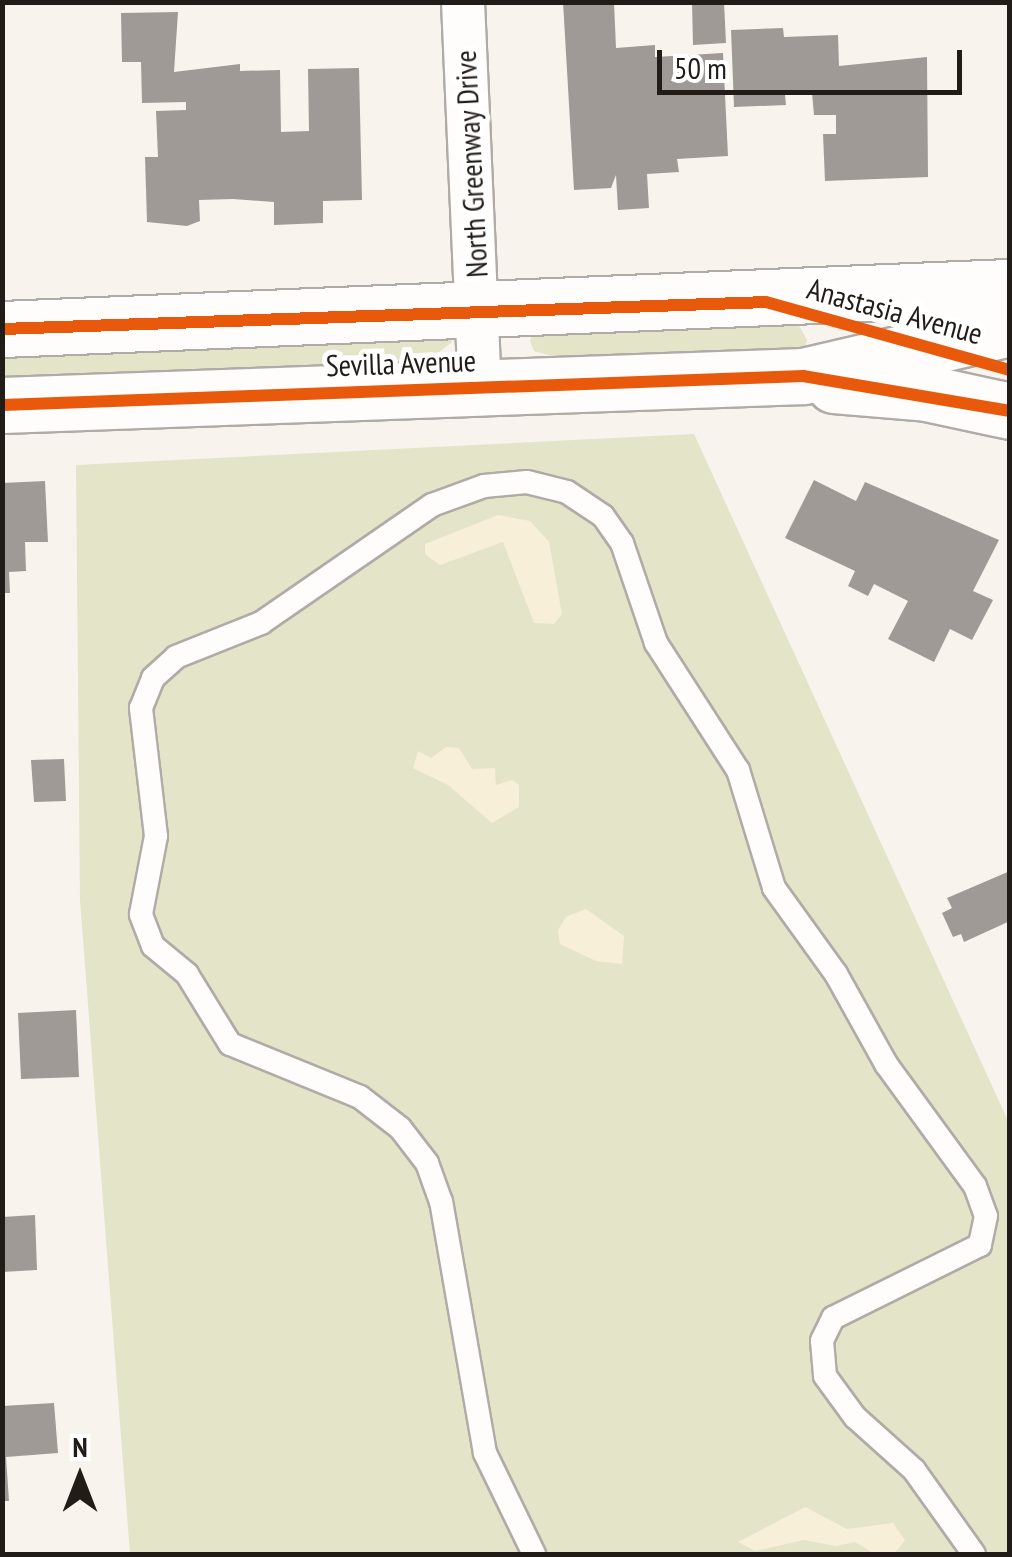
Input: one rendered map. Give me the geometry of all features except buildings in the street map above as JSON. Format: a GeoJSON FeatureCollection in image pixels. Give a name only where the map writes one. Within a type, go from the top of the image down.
{"type":"FeatureCollection","features":[{"type":"Feature","properties":{"kind":"street","name":"North Greenway Drive"},"geometry":{"type":"LineString","coordinates":[[463,2],[480,384]]}},
{"type":"Feature","properties":{"kind":"street","name":"Sevilla Avenue"},"geometry":{"type":"LineString","coordinates":[[2,329],[766,302],[1010,287]]}},
{"type":"Feature","properties":{"kind":"street","name":"Anastasia Avenue"},"geometry":{"type":"LineString","coordinates":[[766,302],[937,346],[1010,370]]}},
{"type":"Feature","properties":{"kind":"street","name":"Sevilla Avenue"},"geometry":{"type":"LineString","coordinates":[[2,405],[480,384],[802,376],[1010,328]]}},
{"type":"Feature","properties":{"kind":"street"},"geometry":{"type":"LineString","coordinates":[[802,376],[1010,411]]}},
{"type":"Feature","properties":{"kind":"lane"},"geometry":{"type":"LineString","coordinates":[[534,1554],[485,1453],[447,1233],[427,1163],[400,1128],[360,1097],[230,1044],[187,974],[153,946],[141,914],[156,836],[140,708],[153,678],[176,657],[261,622],[432,504],[484,486],[526,482],[568,492],[603,516],[622,543],[656,643],[738,770],[774,888],[836,974],[886,1064],[976,1186],[986,1216],[980,1245],[832,1318],[822,1342],[824,1376],[855,1417],[914,1470],[974,1554]]}},
{"type":"Feature","properties":{"kind":"green space"},"geometry":{"type":"Polygon","coordinates":[[[748,320],[798,324],[807,340],[803,356],[559,358],[534,351],[530,341],[533,329],[748,320]]]}},
{"type":"Feature","properties":{"kind":"green space"},"geometry":{"type":"Polygon","coordinates":[[[449,331],[452,342],[428,361],[285,366],[172,389],[3,395],[2,340],[449,331]]]}},
{"type":"Feature","properties":{"kind":"green space"},"geometry":{"type":"Polygon","coordinates":[[[694,434],[1009,1123],[1009,1554],[130,1554],[80,900],[76,465],[694,434]]]}},
{"type":"Feature","properties":{"kind":"sand"},"geometry":{"type":"Polygon","coordinates":[[[498,515],[530,521],[549,542],[562,614],[554,624],[534,623],[503,542],[440,565],[425,554],[425,544],[498,515]]]}},
{"type":"Feature","properties":{"kind":"sand"},"geometry":{"type":"Polygon","coordinates":[[[446,747],[459,748],[472,769],[495,768],[496,785],[512,780],[519,785],[519,807],[492,823],[448,785],[413,768],[418,751],[431,758],[446,747]]]}},
{"type":"Feature","properties":{"kind":"sand"},"geometry":{"type":"Polygon","coordinates":[[[586,909],[624,936],[622,964],[596,961],[560,944],[558,930],[566,917],[586,909]]]}},
{"type":"Feature","properties":{"kind":"sand"},"geometry":{"type":"Polygon","coordinates":[[[805,1507],[847,1529],[893,1523],[905,1540],[894,1554],[875,1554],[855,1542],[836,1546],[804,1540],[755,1551],[738,1542],[805,1507]]]}},
{"type":"Feature","properties":{"kind":"cycle path"},"geometry":{"type":"LineString","coordinates":[[2,329],[766,302],[1010,370]]}},
{"type":"Feature","properties":{"kind":"cycle path"},"geometry":{"type":"LineString","coordinates":[[2,405],[803,376],[1010,411]]}}]}
